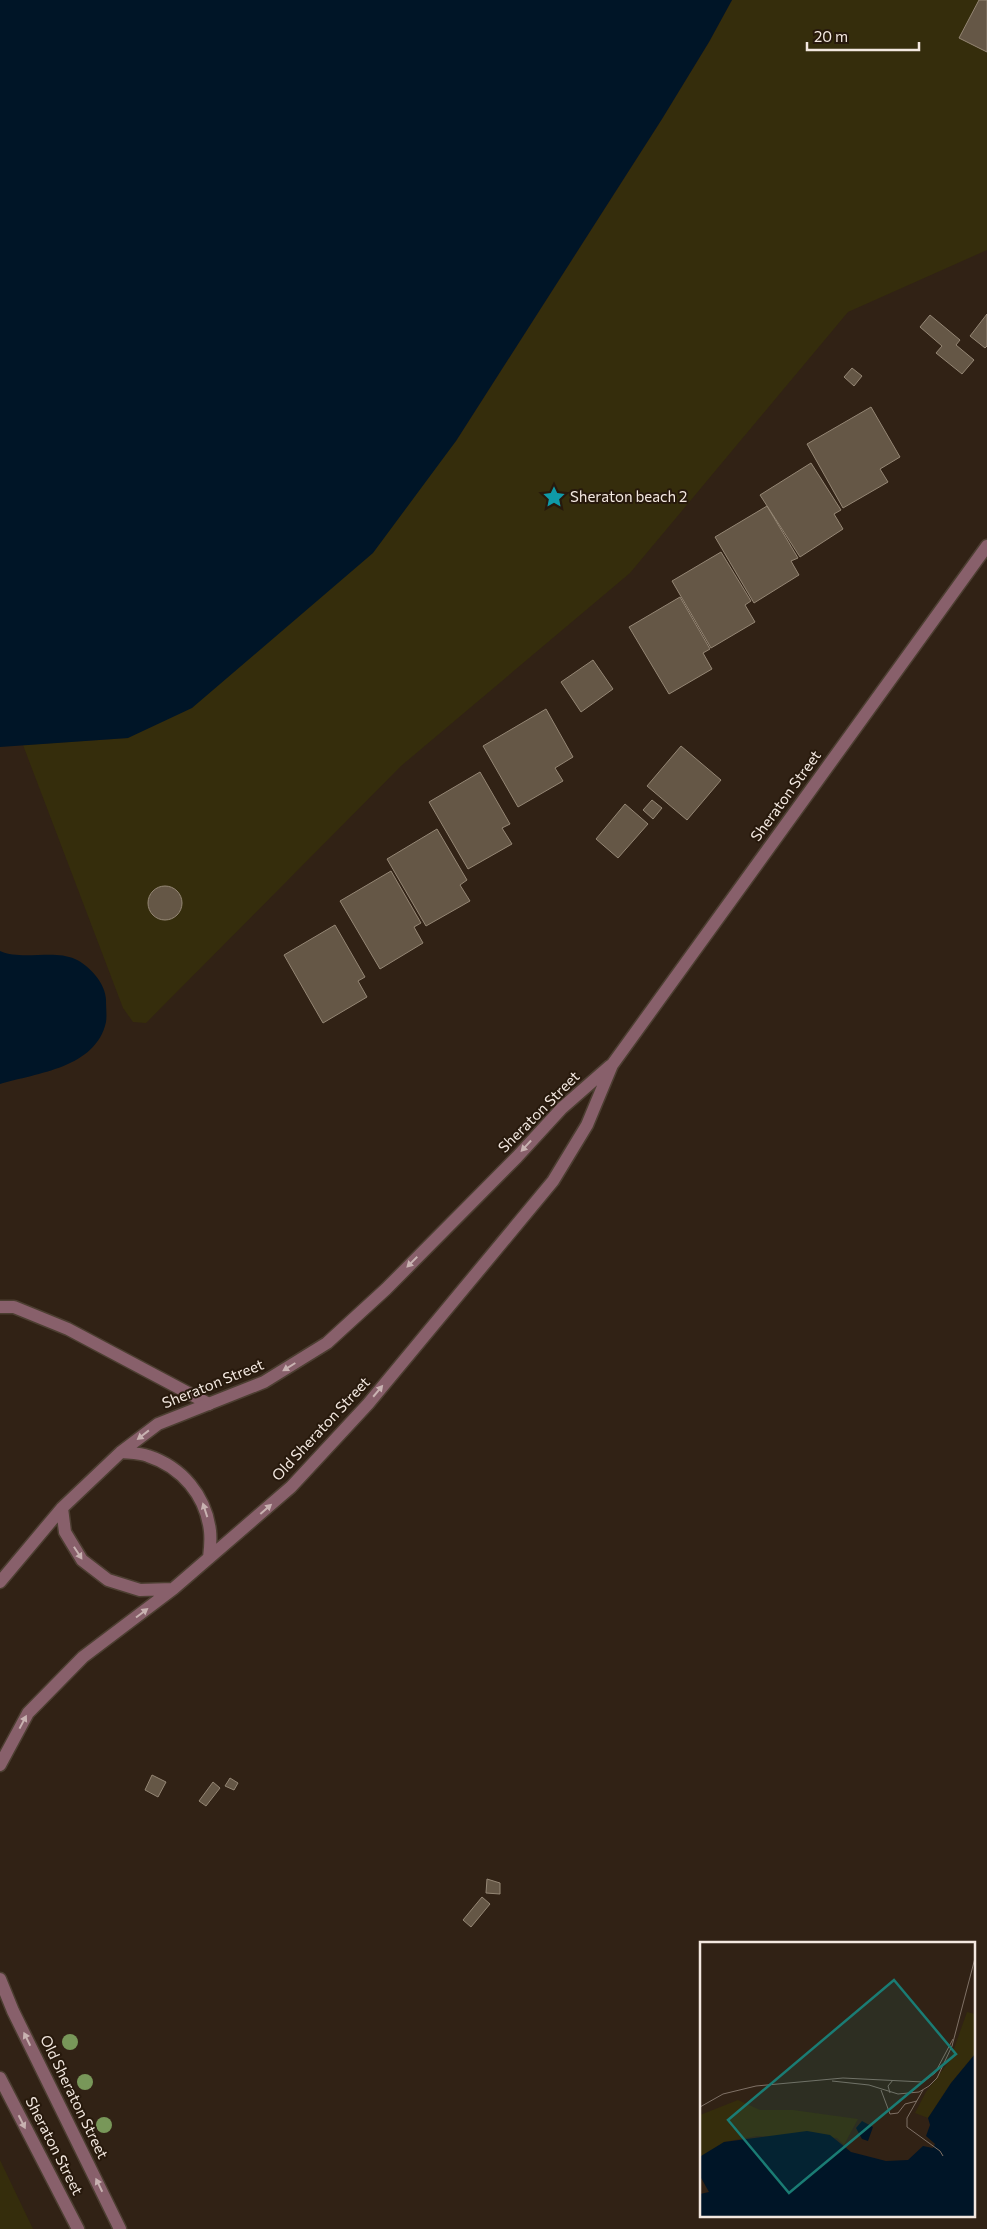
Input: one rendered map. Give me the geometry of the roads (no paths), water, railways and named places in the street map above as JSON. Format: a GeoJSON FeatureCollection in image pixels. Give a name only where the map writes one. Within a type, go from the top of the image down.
{"type":"FeatureCollection","features":[{"type":"Feature","properties":{"kind":"street","name":"Sheraton Street"},"geometry":{"type":"LineString","coordinates":[[0,1582],[62,1508],[121,1452],[158,1424],[264,1382],[327,1342],[386,1289],[517,1157],[562,1108],[612,1065],[987,546]]}},
{"type":"Feature","properties":{"kind":"street","name":"Old Sheraton Street"},"geometry":{"type":"LineString","coordinates":[[0,1765],[28,1713],[83,1657],[173,1589],[291,1487],[368,1404],[552,1181],[586,1125],[612,1065]]}},
{"type":"Feature","properties":{"kind":"street"},"geometry":{"type":"LineString","coordinates":[[0,1307],[14,1307],[68,1329],[209,1404]]}},
{"type":"Feature","properties":{"kind":"street"},"geometry":{"type":"LineString","coordinates":[[121,1452],[147,1455],[171,1466],[191,1483],[204,1506],[211,1532],[209,1558]]}},
{"type":"Feature","properties":{"kind":"street"},"geometry":{"type":"LineString","coordinates":[[62,1508],[65,1532],[82,1560],[108,1580],[140,1590],[173,1589]]}},
{"type":"Feature","properties":{"kind":"street","name":"Old Sheraton Street"},"geometry":{"type":"LineString","coordinates":[[0,1979],[13,2010],[120,2229]]}},
{"type":"Feature","properties":{"kind":"street","name":"Sheraton Street"},"geometry":{"type":"LineString","coordinates":[[0,2078],[78,2229]]}},
{"type":"Feature","properties":{"kind":"water"},"geometry":{"type":"Polygon","coordinates":[[[0,0],[732,0],[662,119],[456,441],[373,553],[192,708],[128,738],[0,747],[0,0]]]}},
{"type":"Feature","properties":{"kind":"water"},"geometry":{"type":"Polygon","coordinates":[[[0,951],[18,955],[66,956],[75,959],[91,970],[100,982],[105,994],[106,1022],[100,1037],[90,1050],[78,1059],[63,1066],[0,1084],[0,951]]]}},
{"type":"Feature","properties":{"kind":"place","name":"Sheraton beach 2"},"geometry":{"type":"Point","coordinates":[554,497]}}]}
